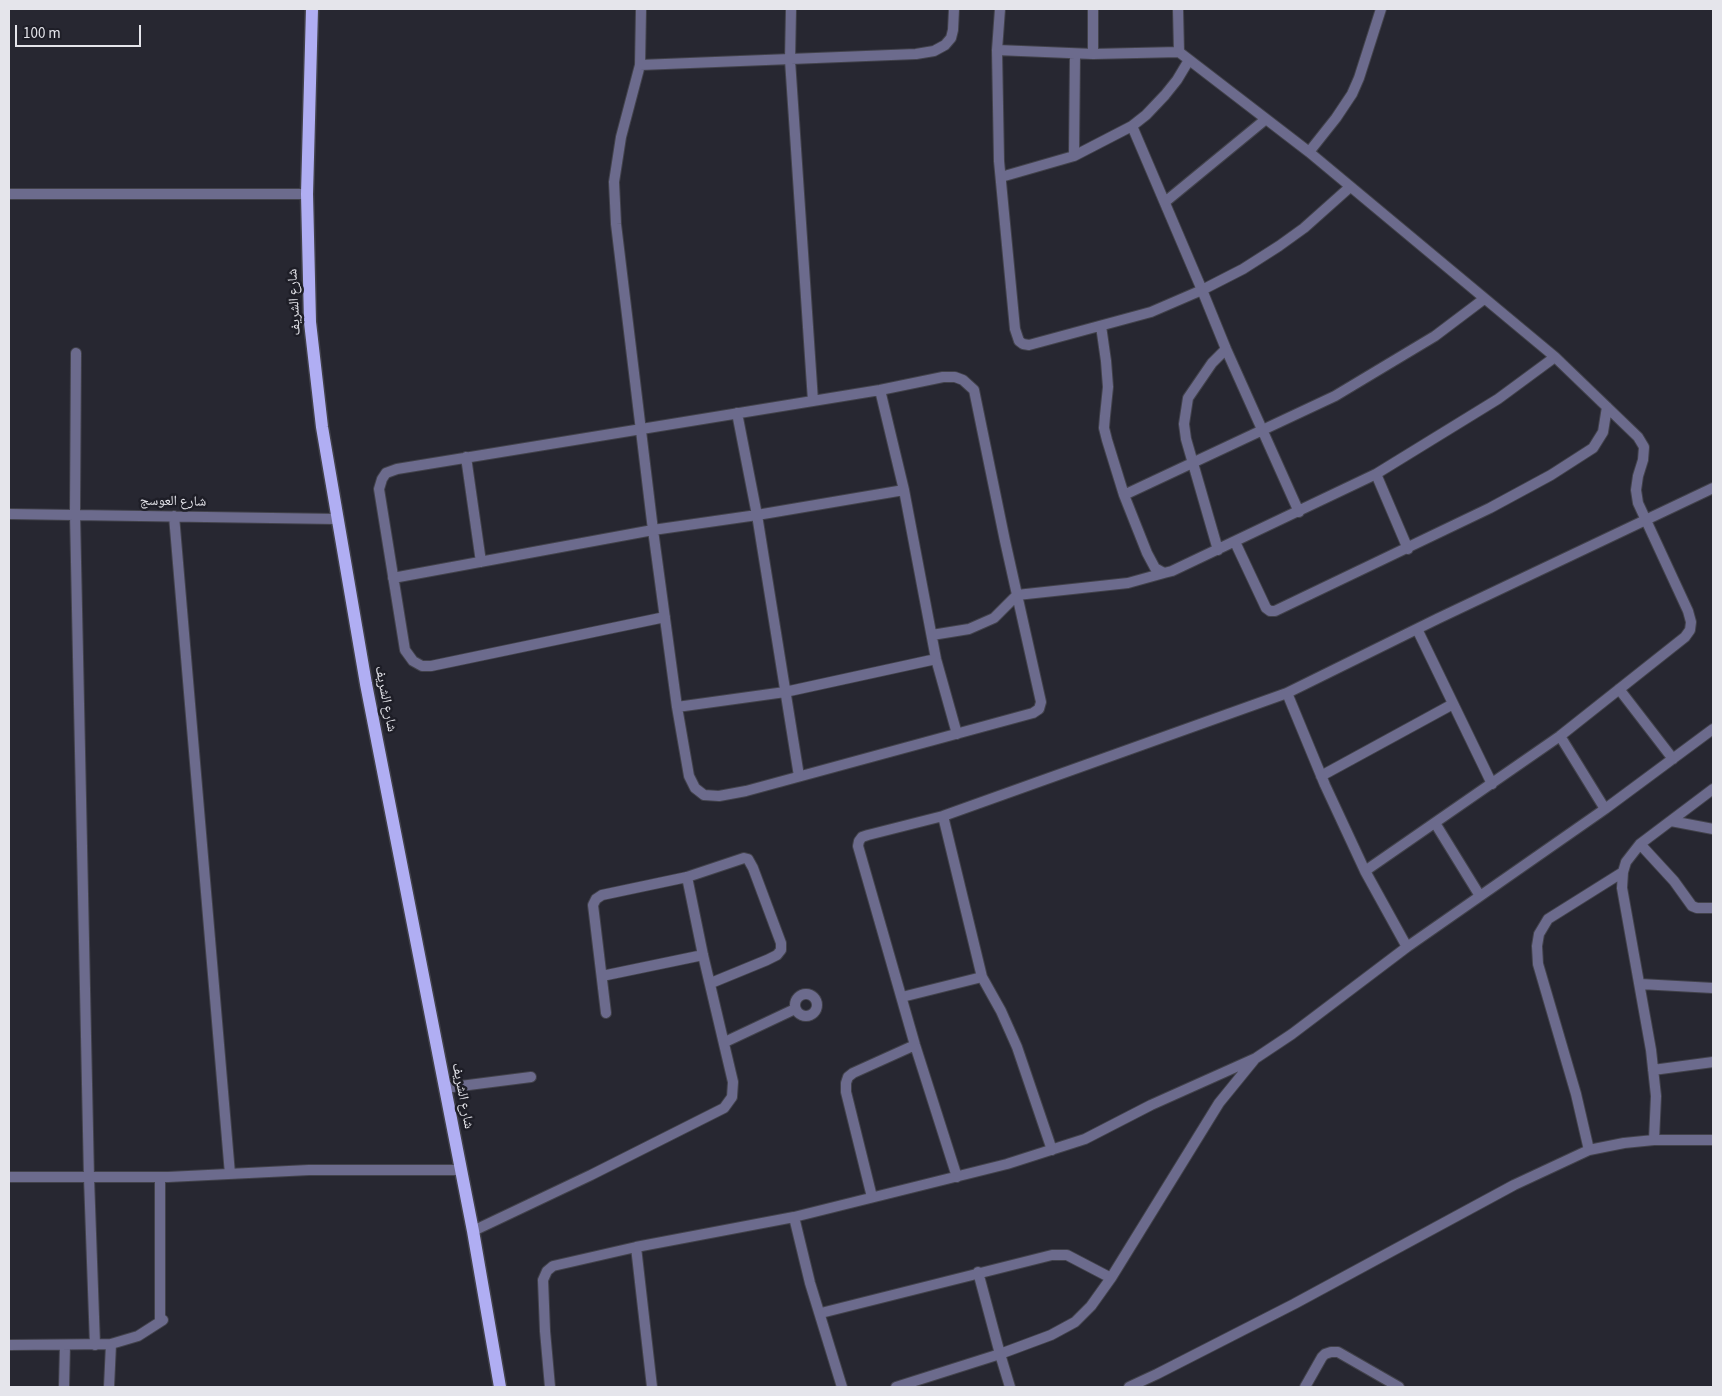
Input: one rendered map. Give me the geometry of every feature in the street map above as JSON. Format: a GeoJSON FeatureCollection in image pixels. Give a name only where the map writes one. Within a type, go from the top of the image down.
{"type":"FeatureCollection","features":[{"type":"Feature","properties":{"kind":"main road","name":"شارع الشريف"},"geometry":{"type":"LineString","coordinates":[[312,9],[307,194],[310,322],[322,427],[366,684],[473,1231],[500,1387]]}},
{"type":"Feature","properties":{"kind":"street"},"geometry":{"type":"LineString","coordinates":[[642,9],[640,65],[621,137],[614,182],[616,224],[641,429],[653,530],[665,617],[677,707],[689,776],[695,788],[704,795],[719,796],[746,791],[1033,714],[1039,709],[1041,702],[974,390],[963,380],[955,377],[942,377],[880,390],[641,429],[397,468],[386,473],[382,479],[379,489],[405,650],[413,661],[422,666],[431,666],[665,617]]}},
{"type":"Feature","properties":{"kind":"street"},"geometry":{"type":"LineString","coordinates":[[791,9],[790,60],[813,401]]}},
{"type":"Feature","properties":{"kind":"street"},"geometry":{"type":"LineString","coordinates":[[640,65],[790,60],[916,54],[934,51],[945,45],[951,38],[954,9]]}},
{"type":"Feature","properties":{"kind":"street"},"geometry":{"type":"LineString","coordinates":[[1000,9],[997,50],[1001,177],[1015,329],[1019,341],[1023,344],[1029,345],[1151,312],[1202,290],[1243,269],[1279,246],[1304,228],[1350,187]]}},
{"type":"Feature","properties":{"kind":"street"},"geometry":{"type":"LineString","coordinates":[[1093,9],[1093,54]]}},
{"type":"Feature","properties":{"kind":"street"},"geometry":{"type":"LineString","coordinates":[[1178,9],[1179,52]]}},
{"type":"Feature","properties":{"kind":"street"},"geometry":{"type":"LineString","coordinates":[[1309,152],[1352,94],[1381,9]]}},
{"type":"Feature","properties":{"kind":"street"},"geometry":{"type":"LineString","coordinates":[[997,50],[1075,54],[1179,52],[1309,152],[1555,357],[1638,436],[1644,447],[1644,460],[1638,476],[1636,490],[1638,503],[1688,611],[1691,622],[1690,630],[1685,637],[1560,736],[1365,871]]}},
{"type":"Feature","properties":{"kind":"street"},"geometry":{"type":"LineString","coordinates":[[1074,156],[1075,54]]}},
{"type":"Feature","properties":{"kind":"street"},"geometry":{"type":"LineString","coordinates":[[1001,177],[1074,156],[1132,126],[1146,115],[1165,95],[1189,60]]}},
{"type":"Feature","properties":{"kind":"street"},"geometry":{"type":"LineString","coordinates":[[1165,202],[1266,119]]}},
{"type":"Feature","properties":{"kind":"street"},"geometry":{"type":"LineString","coordinates":[[1132,126],[1226,349],[1299,512]]}},
{"type":"Feature","properties":{"kind":"street"},"geometry":{"type":"LineString","coordinates":[[9,194],[307,194]]}},
{"type":"Feature","properties":{"kind":"street"},"geometry":{"type":"LineString","coordinates":[[1124,495],[1335,396],[1434,336],[1484,299]]}},
{"type":"Feature","properties":{"kind":"street"},"geometry":{"type":"LineString","coordinates":[[1101,326],[1108,388],[1104,428],[1107,440],[1124,495],[1147,552],[1155,568],[1164,573]]}},
{"type":"Feature","properties":{"kind":"street"},"geometry":{"type":"LineString","coordinates":[[1218,550],[1192,464],[1184,424],[1188,398],[1212,362],[1226,349]]}},
{"type":"Feature","properties":{"kind":"street"},"geometry":{"type":"LineString","coordinates":[[76,353],[75,514],[89,1178],[95,1345]]}},
{"type":"Feature","properties":{"kind":"street"},"geometry":{"type":"LineString","coordinates":[[932,635],[969,629],[994,618],[1017,595],[1128,583],[1172,571],[1376,474],[1498,399],[1555,357]]}},
{"type":"Feature","properties":{"kind":"street"},"geometry":{"type":"LineString","coordinates":[[880,390],[904,490],[936,659],[957,734]]}},
{"type":"Feature","properties":{"kind":"street"},"geometry":{"type":"LineString","coordinates":[[1235,542],[1266,608],[1270,611],[1275,611],[1408,549],[1552,475],[1593,448],[1603,432],[1607,407]]}},
{"type":"Feature","properties":{"kind":"street"},"geometry":{"type":"LineString","coordinates":[[737,413],[757,515],[800,776]]}},
{"type":"Feature","properties":{"kind":"street"},"geometry":{"type":"LineString","coordinates":[[466,457],[481,562]]}},
{"type":"Feature","properties":{"kind":"street"},"geometry":{"type":"LineString","coordinates":[[1376,474],[1408,549]]}},
{"type":"Feature","properties":{"kind":"street"},"geometry":{"type":"LineString","coordinates":[[956,1177],[915,1045],[858,846],[862,837],[943,816],[1287,693],[1713,488]]}},
{"type":"Feature","properties":{"kind":"street"},"geometry":{"type":"LineString","coordinates":[[393,578],[653,530],[757,515],[904,490]]}},
{"type":"Feature","properties":{"kind":"street","name":"شارع العوسج"},"geometry":{"type":"LineString","coordinates":[[9,514],[337,519]]}},
{"type":"Feature","properties":{"kind":"street"},"geometry":{"type":"LineString","coordinates":[[174,516],[230,1174]]}},
{"type":"Feature","properties":{"kind":"street"},"geometry":{"type":"LineString","coordinates":[[1417,629],[1492,784]]}},
{"type":"Feature","properties":{"kind":"street"},"geometry":{"type":"LineString","coordinates":[[677,707],[785,692],[936,659]]}},
{"type":"Feature","properties":{"kind":"street"},"geometry":{"type":"LineString","coordinates":[[1619,689],[1673,759]]}},
{"type":"Feature","properties":{"kind":"street"},"geometry":{"type":"LineString","coordinates":[[1287,693],[1321,776],[1365,871],[1407,946]]}},
{"type":"Feature","properties":{"kind":"street"},"geometry":{"type":"LineString","coordinates":[[1321,776],[1453,704]]}},
{"type":"Feature","properties":{"kind":"street"},"geometry":{"type":"LineString","coordinates":[[550,1387],[543,1280],[547,1271],[553,1266],[794,1217],[956,1177],[1085,1139],[1151,1105],[1256,1058],[1292,1034],[1407,946],[1606,809],[1713,729]]}},
{"type":"Feature","properties":{"kind":"street"},"geometry":{"type":"LineString","coordinates":[[1560,736],[1606,809]]}},
{"type":"Feature","properties":{"kind":"street"},"geometry":{"type":"LineString","coordinates":[[1654,1140],[1656,1096],[1653,1070],[1640,984],[1622,888],[1623,872],[1626,862],[1640,844],[1713,788]]}},
{"type":"Feature","properties":{"kind":"street"},"geometry":{"type":"LineString","coordinates":[[943,816],[982,977],[1001,1011],[1017,1047],[1052,1150]]}},
{"type":"Feature","properties":{"kind":"street"},"geometry":{"type":"LineString","coordinates":[[1671,821],[1713,829]]}},
{"type":"Feature","properties":{"kind":"street"},"geometry":{"type":"LineString","coordinates":[[1434,823],[1480,896]]}},
{"type":"Feature","properties":{"kind":"street"},"geometry":{"type":"LineString","coordinates":[[1640,844],[1674,881],[1692,906],[1697,908],[1713,908]]}},
{"type":"Feature","properties":{"kind":"street"},"geometry":{"type":"LineString","coordinates":[[606,1013],[593,905],[596,899],[602,895],[687,877],[744,858],[748,859],[781,950],[777,954],[711,984]]}},
{"type":"Feature","properties":{"kind":"street"},"geometry":{"type":"LineString","coordinates":[[1589,1150],[1576,1094],[1538,964],[1537,946],[1539,934],[1548,918],[1623,872]]}},
{"type":"Feature","properties":{"kind":"street"},"geometry":{"type":"LineString","coordinates":[[473,1231],[591,1175],[724,1108],[732,1097],[733,1082],[725,1042],[703,955],[687,877]]}},
{"type":"Feature","properties":{"kind":"street"},"geometry":{"type":"LineString","coordinates":[[602,976],[703,955]]}},
{"type":"Feature","properties":{"kind":"street"},"geometry":{"type":"LineString","coordinates":[[902,997],[982,977]]}},
{"type":"Feature","properties":{"kind":"street"},"geometry":{"type":"LineString","coordinates":[[1640,984],[1713,988]]}},
{"type":"Feature","properties":{"kind":"street"},"geometry":{"type":"LineString","coordinates":[[725,1042],[796,1010]]}},
{"type":"Feature","properties":{"kind":"street"},"geometry":{"type":"LineString","coordinates":[[872,1197],[846,1092],[846,1082],[853,1072],[915,1045]]}},
{"type":"Feature","properties":{"kind":"street"},"geometry":{"type":"LineString","coordinates":[[896,1387],[1000,1354],[1051,1335],[1074,1322],[1091,1306],[1111,1278],[1219,1103],[1256,1058]]}},
{"type":"Feature","properties":{"kind":"street"},"geometry":{"type":"LineString","coordinates":[[1653,1070],[1713,1062]]}},
{"type":"Feature","properties":{"kind":"street"},"geometry":{"type":"LineString","coordinates":[[445,1088],[531,1077]]}},
{"type":"Feature","properties":{"kind":"street"},"geometry":{"type":"LineString","coordinates":[[1129,1387],[1294,1304],[1514,1185],[1589,1150],[1611,1145],[1654,1140],[1713,1140]]}},
{"type":"Feature","properties":{"kind":"street"},"geometry":{"type":"LineString","coordinates":[[9,1177],[160,1177],[309,1170],[461,1170]]}},
{"type":"Feature","properties":{"kind":"street"},"geometry":{"type":"LineString","coordinates":[[9,1345],[111,1344],[138,1336],[161,1321],[160,1177]]}},
{"type":"Feature","properties":{"kind":"street"},"geometry":{"type":"LineString","coordinates":[[794,1217],[810,1283],[821,1313],[842,1387]]}},
{"type":"Feature","properties":{"kind":"street"},"geometry":{"type":"LineString","coordinates":[[636,1248],[652,1387]]}},
{"type":"Feature","properties":{"kind":"street"},"geometry":{"type":"LineString","coordinates":[[821,1313],[1052,1254],[1067,1256],[1111,1278]]}},
{"type":"Feature","properties":{"kind":"street"},"geometry":{"type":"LineString","coordinates":[[978,1272],[1010,1387]]}},
{"type":"Feature","properties":{"kind":"street"},"geometry":{"type":"LineString","coordinates":[[109,1387],[111,1344]]}},
{"type":"Feature","properties":{"kind":"street"},"geometry":{"type":"LineString","coordinates":[[64,1387],[65,1345]]}},
{"type":"Feature","properties":{"kind":"street"},"geometry":{"type":"LineString","coordinates":[[1305,1387],[1322,1357],[1331,1352],[1338,1352],[1400,1387]]}}]}
